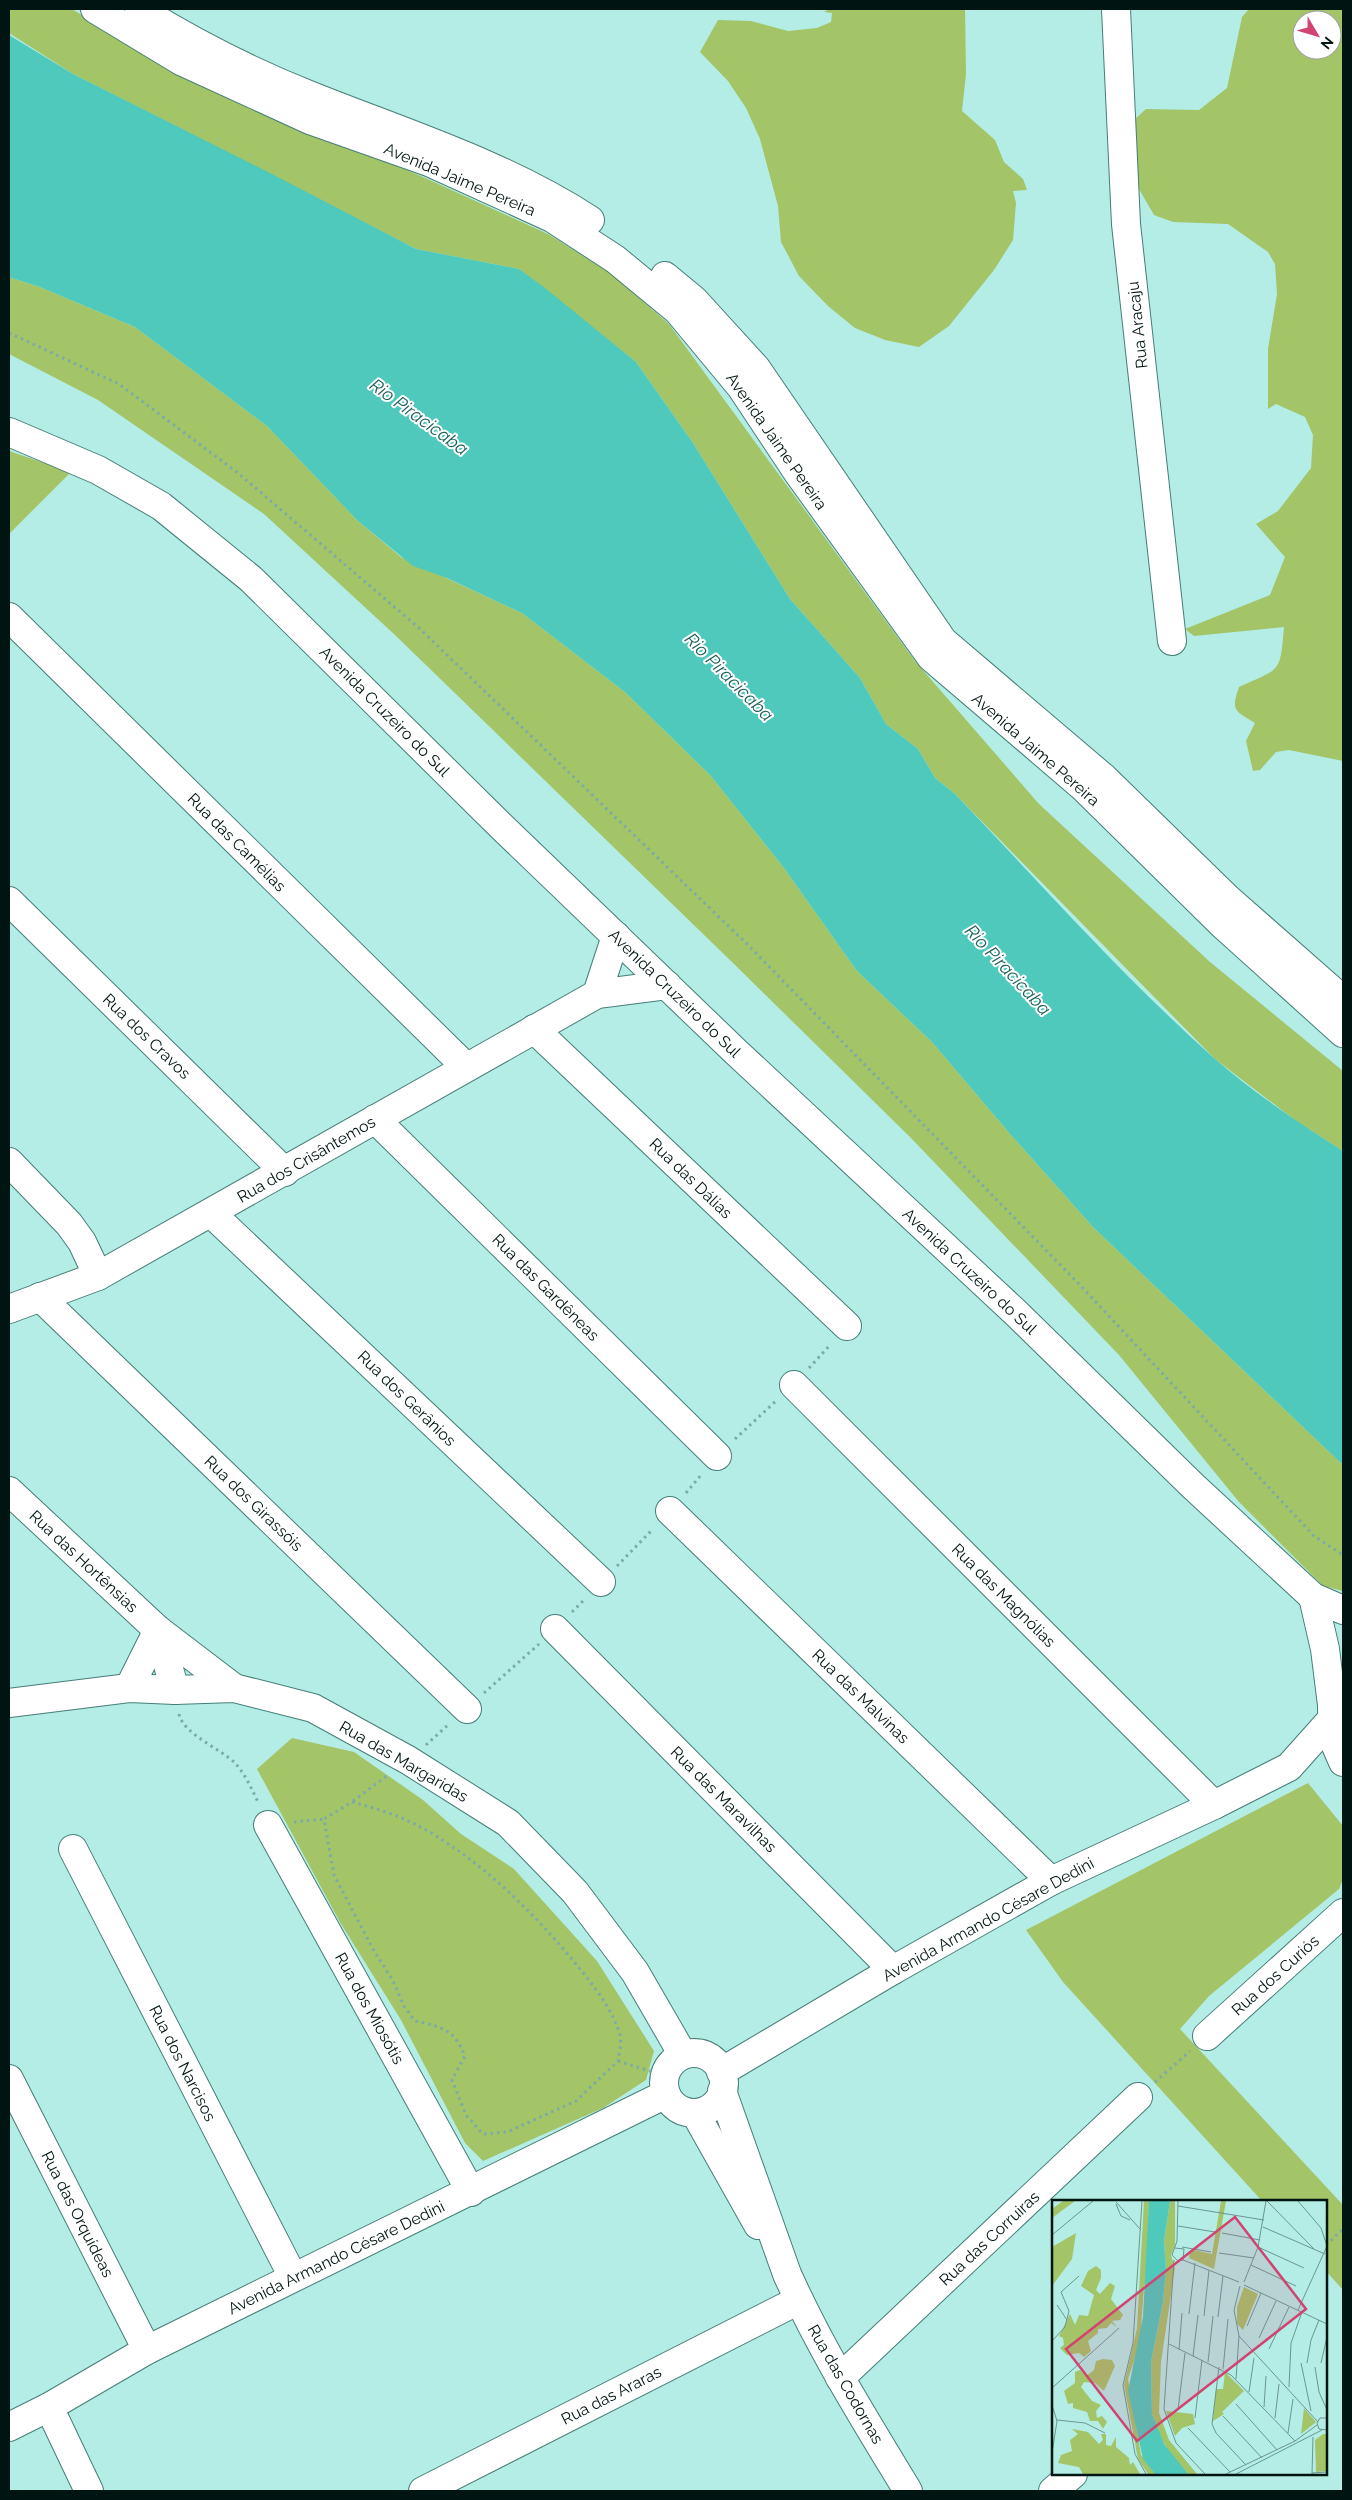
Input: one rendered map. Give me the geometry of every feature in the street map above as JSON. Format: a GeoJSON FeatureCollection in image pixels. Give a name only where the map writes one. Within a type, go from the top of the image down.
{"type":"FeatureCollection","features":[{"type":"Feature","properties":{"kind":"street","name":"Avenida Jaime Pereira"},"geometry":{"type":"LineString","coordinates":[[95,9],[181,61],[310,120],[429,162],[552,218],[629,271],[678,311],[741,387],[798,473],[931,657],[1083,787],[1222,924],[1343,1033]]}},
{"type":"Feature","properties":{"kind":"street","name":"Avenida Jaime Pereira"},"geometry":{"type":"LineString","coordinates":[[139,9],[190,40],[312,97],[438,145],[558,199],[628,246],[694,300],[756,368],[943,641],[1104,778],[1228,898],[1343,1000]]}},
{"type":"Feature","properties":{"kind":"street","name":"Rua Aracaju"},"geometry":{"type":"LineString","coordinates":[[1116,9],[1126,224],[1172,641]]}},
{"type":"Feature","properties":{"kind":"street","name":"Avenida Cruzeiro do Sul"},"geometry":{"type":"LineString","coordinates":[[9,432],[98,470],[161,506],[251,579],[502,827],[666,985],[1016,1313],[1193,1486],[1313,1597],[1343,1610]]}},
{"type":"Feature","properties":{"kind":"street","name":"Rua das Camélias"},"geometry":{"type":"LineString","coordinates":[[9,617],[466,1067]]}},
{"type":"Feature","properties":{"kind":"street","name":"Rua dos Cravos"},"geometry":{"type":"LineString","coordinates":[[9,901],[285,1172]]}},
{"type":"Feature","properties":{"kind":"street"},"geometry":{"type":"LineString","coordinates":[[597,994],[616,936]]}},
{"type":"Feature","properties":{"kind":"street","name":"Rua dos Crisântemos"},"geometry":{"type":"LineString","coordinates":[[9,1309],[98,1276],[212,1214],[375,1118],[597,994],[666,985]]}},
{"type":"Feature","properties":{"kind":"street","name":"Rua das Dálias"},"geometry":{"type":"LineString","coordinates":[[534,1029],[847,1326]]}},
{"type":"Feature","properties":{"kind":"street","name":"Rua das Gardêneas"},"geometry":{"type":"LineString","coordinates":[[375,1118],[717,1456]]}},
{"type":"Feature","properties":{"kind":"street"},"geometry":{"type":"LineString","coordinates":[[9,1162],[69,1224],[82,1242],[98,1276]]}},
{"type":"Feature","properties":{"kind":"street","name":"Rua dos Gerânios"},"geometry":{"type":"LineString","coordinates":[[212,1214],[601,1582]]}},
{"type":"Feature","properties":{"kind":"street","name":"Rua dos Girassóis"},"geometry":{"type":"LineString","coordinates":[[40,1297],[467,1708]]}},
{"type":"Feature","properties":{"kind":"street","name":"Rua das Magnólias"},"geometry":{"type":"LineString","coordinates":[[794,1385],[1214,1805]]}},
{"type":"Feature","properties":{"kind":"street","name":"Rua das Hortênsias"},"geometry":{"type":"LineString","coordinates":[[9,1491],[158,1630],[234,1688]]}},
{"type":"Feature","properties":{"kind":"street","name":"Rua das Malvinas"},"geometry":{"type":"LineString","coordinates":[[670,1511],[1051,1881]]}},
{"type":"Feature","properties":{"kind":"street"},"geometry":{"type":"LineString","coordinates":[[1313,1597],[1325,1649],[1334,1739],[1343,1762]]}},
{"type":"Feature","properties":{"kind":"street","name":"Rua das Maravilhas"},"geometry":{"type":"LineString","coordinates":[[556,1629],[893,1970]]}},
{"type":"Feature","properties":{"kind":"street"},"geometry":{"type":"LineString","coordinates":[[129,1688],[158,1630]]}},
{"type":"Feature","properties":{"kind":"street"},"geometry":{"type":"LineString","coordinates":[[158,1630],[175,1690]]}},
{"type":"Feature","properties":{"kind":"street"},"geometry":{"type":"LineString","coordinates":[[1332,1712],[1343,1676]]}},
{"type":"Feature","properties":{"kind":"street","name":"Rua das Margaridas"},"geometry":{"type":"LineString","coordinates":[[9,1703],[129,1688],[175,1690],[234,1688],[313,1708],[408,1760],[508,1823],[576,1892],[635,1972],[683,2055]]}},
{"type":"Feature","properties":{"kind":"street","name":"Avenida Armando Césare Dedini"},"geometry":{"type":"LineString","coordinates":[[1289,1766],[1332,1712]]}},
{"type":"Feature","properties":{"kind":"street","name":"Avenida Armando Césare Dedini"},"geometry":{"type":"LineString","coordinates":[[722,2081],[893,1970],[1051,1881],[1214,1805],[1289,1766],[1343,1762]]}},
{"type":"Feature","properties":{"kind":"street","name":"Rua dos Miosótis"},"geometry":{"type":"LineString","coordinates":[[268,1825],[471,2192]]}},
{"type":"Feature","properties":{"kind":"street","name":"Rua dos Narcisos"},"geometry":{"type":"LineString","coordinates":[[74,1849],[293,2277]]}},
{"type":"Feature","properties":{"kind":"street","name":"Rua dos Curiós"},"geometry":{"type":"LineString","coordinates":[[1207,2036],[1343,1913]]}},
{"type":"Feature","properties":{"kind":"street"},"geometry":{"type":"LineString","coordinates":[[692,2053],[710,2058],[722,2081],[712,2106],[695,2113],[677,2108],[665,2085],[675,2060],[683,2055],[692,2053]]}},
{"type":"Feature","properties":{"kind":"street","name":"Rua das Orquídeas"},"geometry":{"type":"LineString","coordinates":[[9,2079],[147,2350]]}},
{"type":"Feature","properties":{"kind":"street","name":"Rua das Codornas"},"geometry":{"type":"LineString","coordinates":[[722,2081],[787,2274]]}},
{"type":"Feature","properties":{"kind":"street","name":"Avenida Armando Césare Dedini"},"geometry":{"type":"LineString","coordinates":[[9,2427],[48,2407],[147,2350],[293,2277],[471,2192],[665,2085]]}},
{"type":"Feature","properties":{"kind":"street","name":"Rua das Corruiras"},"geometry":{"type":"LineString","coordinates":[[840,2378],[1138,2097]]}},
{"type":"Feature","properties":{"kind":"street","name":"Rua das Codornas"},"geometry":{"type":"LineString","coordinates":[[695,2113],[729,2177],[787,2274],[840,2378],[908,2491]]}},
{"type":"Feature","properties":{"kind":"street","name":"Rua das Araras"},"geometry":{"type":"LineString","coordinates":[[423,2491],[799,2300]]}},
{"type":"Feature","properties":{"kind":"street"},"geometry":{"type":"LineString","coordinates":[[48,2407],[89,2491]]}},
{"type":"Feature","properties":{"kind":"street"},"geometry":{"type":"LineString","coordinates":[[1053,2491],[1072,2475]]}},
{"type":"Feature","properties":{"kind":"path"},"geometry":{"type":"LineString","coordinates":[[9,333],[119,384],[238,473],[419,628],[753,950],[1080,1284],[1314,1536],[1343,1555]]}},
{"type":"Feature","properties":{"kind":"path"},"geometry":{"type":"LineString","coordinates":[[175,1690],[180,1719],[194,1735],[217,1748],[235,1764],[248,1781],[268,1825]]}},
{"type":"Feature","properties":{"kind":"path"},"geometry":{"type":"LineString","coordinates":[[352,1802],[396,1814],[435,1835],[510,1892],[552,1936],[607,2006],[620,2036],[618,2061],[576,2101],[507,2132],[483,2134],[466,2115],[452,2080],[465,2056],[458,2038],[442,2027],[415,2021],[404,2006],[393,1981],[373,1949],[334,1874],[324,1819],[352,1802]]}},
{"type":"Feature","properties":{"kind":"path"},"geometry":{"type":"LineString","coordinates":[[1138,2097],[1207,2036]]}},
{"type":"Feature","properties":{"kind":"path"},"geometry":{"type":"LineString","coordinates":[[618,2061],[665,2085]]}},
{"type":"Feature","properties":{"kind":"path"},"geometry":{"type":"LineString","coordinates":[[1327,2244],[1343,2229]]}},
{"type":"Feature","properties":{"kind":"green space"},"geometry":{"type":"Polygon","coordinates":[[[9,9],[72,9],[180,76],[421,176],[548,234],[610,273],[669,324],[915,661],[1039,804],[1210,962],[1343,1071],[1343,1151],[1296,1121],[1215,1059],[955,794],[935,778],[918,749],[886,724],[860,678],[790,599],[693,443],[636,362],[519,269],[416,249],[73,74],[9,33],[9,9]]]}},
{"type":"Feature","properties":{"kind":"green space"},"geometry":{"type":"Polygon","coordinates":[[[829,9],[965,9],[966,74],[962,111],[995,140],[1004,162],[1023,179],[1027,190],[1013,191],[1016,203],[1013,240],[994,270],[949,326],[919,347],[885,340],[855,328],[828,306],[799,276],[781,242],[778,206],[760,139],[746,108],[728,81],[700,52],[718,20],[751,21],[788,31],[817,28],[831,22],[832,13],[824,12],[829,9]]]}},
{"type":"Feature","properties":{"kind":"green space"},"geometry":{"type":"Polygon","coordinates":[[[1249,9],[1343,9],[1343,761],[1289,750],[1276,752],[1260,770],[1253,771],[1246,741],[1255,723],[1236,709],[1235,701],[1239,687],[1276,668],[1281,654],[1284,627],[1194,636],[1185,629],[1270,595],[1285,557],[1256,524],[1278,511],[1311,468],[1313,435],[1305,417],[1276,404],[1268,409],[1268,349],[1277,294],[1275,264],[1268,252],[1228,224],[1173,222],[1154,215],[1132,177],[1128,137],[1135,119],[1146,109],[1199,110],[1227,88],[1242,17],[1249,9]]]}},
{"type":"Feature","properties":{"kind":"green space"},"geometry":{"type":"Polygon","coordinates":[[[9,277],[40,287],[135,327],[267,426],[358,521],[401,557],[522,613],[625,692],[711,776],[784,868],[857,971],[932,1042],[1011,1135],[1094,1228],[1343,1465],[1343,1591],[1323,1586],[1239,1502],[1119,1355],[911,1138],[395,635],[264,514],[98,400],[9,354],[9,277]]]}},
{"type":"Feature","properties":{"kind":"green space"},"geometry":{"type":"Polygon","coordinates":[[[9,451],[71,472],[9,534],[9,451]]]}},
{"type":"Feature","properties":{"kind":"green space"},"geometry":{"type":"Polygon","coordinates":[[[292,1738],[354,1752],[423,1800],[461,1834],[514,1869],[597,1961],[654,2051],[646,2080],[603,2108],[483,2161],[465,2143],[401,2020],[341,1924],[257,1769],[292,1738]]]}},
{"type":"Feature","properties":{"kind":"green space"},"geometry":{"type":"Polygon","coordinates":[[[1308,1783],[1343,1826],[1343,1879],[1339,1889],[1209,1996],[1180,2029],[1343,2205],[1343,2290],[1327,2272],[1327,2200],[1261,2200],[1063,1982],[1026,1930],[1308,1783]]]}},
{"type":"Feature","properties":{"kind":"water","name":"Rio Piracicaba"},"geometry":{"type":"Polygon","coordinates":[[[9,35],[73,74],[416,249],[519,269],[636,362],[693,443],[790,599],[860,678],[886,724],[918,749],[935,778],[955,794],[1082,929],[1180,1027],[1245,1083],[1343,1151],[1343,1465],[1094,1228],[1011,1135],[932,1042],[857,971],[784,868],[711,776],[625,692],[522,613],[447,578],[413,566],[358,521],[267,426],[135,327],[40,287],[9,277],[9,35]]]}}]}
